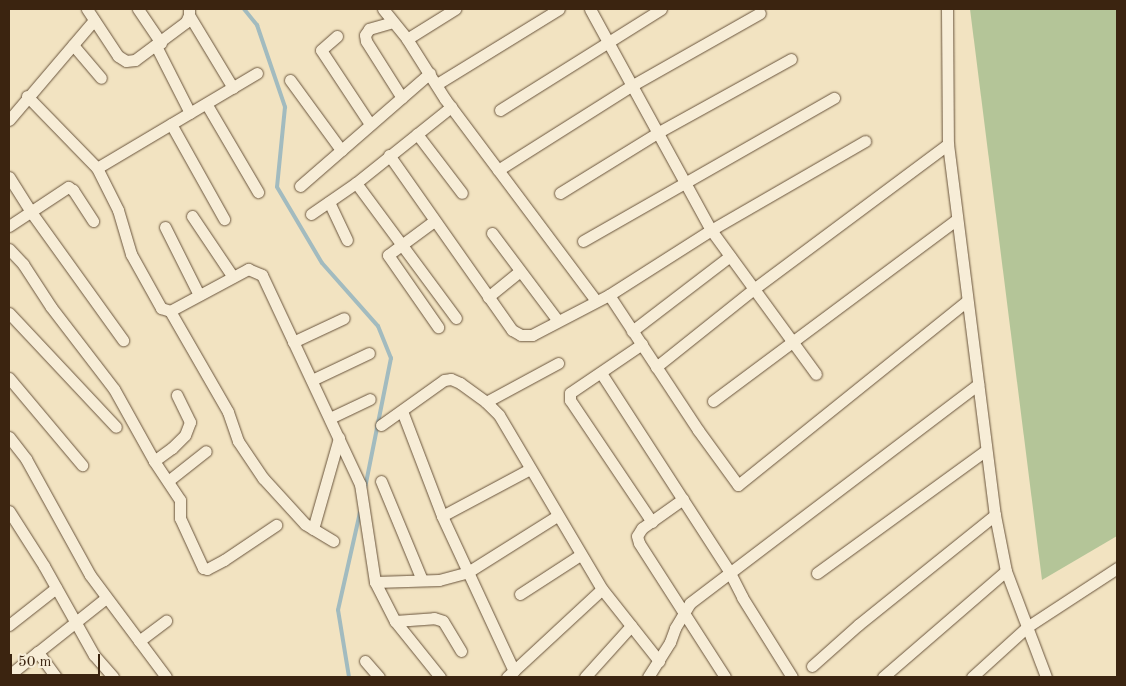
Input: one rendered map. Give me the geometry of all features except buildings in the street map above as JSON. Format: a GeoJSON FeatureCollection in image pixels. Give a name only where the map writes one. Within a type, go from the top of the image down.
{"type":"FeatureCollection","features":[{"type":"Feature","properties":{"kind":"street"},"geometry":{"type":"LineString","coordinates":[[87,9],[118,56],[126,61],[135,60],[158,44],[186,22],[189,12]]}},
{"type":"Feature","properties":{"kind":"street"},"geometry":{"type":"LineString","coordinates":[[138,9],[158,44],[190,113]]}},
{"type":"Feature","properties":{"kind":"street"},"geometry":{"type":"LineString","coordinates":[[383,9],[408,39],[452,107],[596,301]]}},
{"type":"Feature","properties":{"kind":"street"},"geometry":{"type":"LineString","coordinates":[[408,39],[455,9]]}},
{"type":"Feature","properties":{"kind":"street"},"geometry":{"type":"LineString","coordinates":[[437,84],[559,9]]}},
{"type":"Feature","properties":{"kind":"street"},"geometry":{"type":"LineString","coordinates":[[590,9],[711,230],[756,288],[792,343],[816,374]]}},
{"type":"Feature","properties":{"kind":"street"},"geometry":{"type":"LineString","coordinates":[[500,110],[661,9]]}},
{"type":"Feature","properties":{"kind":"street"},"geometry":{"type":"LineString","coordinates":[[947,9],[948,144],[995,515],[1006,572],[1046,677]]}},
{"type":"Feature","properties":{"kind":"street"},"geometry":{"type":"LineString","coordinates":[[189,12],[233,88]]}},
{"type":"Feature","properties":{"kind":"street"},"geometry":{"type":"LineString","coordinates":[[498,170],[631,86],[760,13]]}},
{"type":"Feature","properties":{"kind":"street"},"geometry":{"type":"LineString","coordinates":[[11,112],[94,20]]}},
{"type":"Feature","properties":{"kind":"street"},"geometry":{"type":"LineString","coordinates":[[393,22],[370,29],[365,35],[366,41],[402,98]]}},
{"type":"Feature","properties":{"kind":"street"},"geometry":{"type":"LineString","coordinates":[[337,36],[320,50],[370,124]]}},
{"type":"Feature","properties":{"kind":"street"},"geometry":{"type":"LineString","coordinates":[[73,44],[102,78]]}},
{"type":"Feature","properties":{"kind":"street"},"geometry":{"type":"LineString","coordinates":[[560,193],[658,133],[791,59]]}},
{"type":"Feature","properties":{"kind":"street"},"geometry":{"type":"LineString","coordinates":[[97,168],[257,73]]}},
{"type":"Feature","properties":{"kind":"street"},"geometry":{"type":"LineString","coordinates":[[300,186],[430,73]]}},
{"type":"Feature","properties":{"kind":"street"},"geometry":{"type":"LineString","coordinates":[[290,80],[341,150]]}},
{"type":"Feature","properties":{"kind":"street"},"geometry":{"type":"LineString","coordinates":[[26,96],[97,168],[118,210],[131,254],[161,308],[170,310],[248,270],[262,276],[360,484],[375,582],[395,621],[440,677]]}},
{"type":"Feature","properties":{"kind":"street"},"geometry":{"type":"LineString","coordinates":[[583,241],[834,98]]}},
{"type":"Feature","properties":{"kind":"street"},"geometry":{"type":"LineString","coordinates":[[206,105],[258,192]]}},
{"type":"Feature","properties":{"kind":"street"},"geometry":{"type":"LineString","coordinates":[[311,214],[356,183],[452,107]]}},
{"type":"Feature","properties":{"kind":"street"},"geometry":{"type":"LineString","coordinates":[[171,124],[224,218]]}},
{"type":"Feature","properties":{"kind":"street"},"geometry":{"type":"LineString","coordinates":[[417,134],[462,193]]}},
{"type":"Feature","properties":{"kind":"street"},"geometry":{"type":"LineString","coordinates":[[389,155],[512,330],[521,335],[532,335],[608,295],[711,230],[865,141]]}},
{"type":"Feature","properties":{"kind":"street"},"geometry":{"type":"LineString","coordinates":[[656,367],[756,288],[948,144]]}},
{"type":"Feature","properties":{"kind":"street"},"geometry":{"type":"LineString","coordinates":[[9,177],[30,212],[123,340]]}},
{"type":"Feature","properties":{"kind":"street"},"geometry":{"type":"LineString","coordinates":[[356,183],[456,318]]}},
{"type":"Feature","properties":{"kind":"street"},"geometry":{"type":"LineString","coordinates":[[9,226],[68,187],[73,190],[93,221]]}},
{"type":"Feature","properties":{"kind":"street"},"geometry":{"type":"LineString","coordinates":[[329,202],[347,240]]}},
{"type":"Feature","properties":{"kind":"street"},"geometry":{"type":"LineString","coordinates":[[192,216],[233,277]]}},
{"type":"Feature","properties":{"kind":"street"},"geometry":{"type":"LineString","coordinates":[[713,402],[957,220]]}},
{"type":"Feature","properties":{"kind":"street"},"geometry":{"type":"LineString","coordinates":[[434,221],[388,255],[438,327]]}},
{"type":"Feature","properties":{"kind":"street"},"geometry":{"type":"LineString","coordinates":[[165,227],[199,295]]}},
{"type":"Feature","properties":{"kind":"street"},"geometry":{"type":"LineString","coordinates":[[492,234],[558,321]]}},
{"type":"Feature","properties":{"kind":"street"},"geometry":{"type":"LineString","coordinates":[[9,249],[23,264],[51,307],[114,389],[154,461],[180,500],[180,518],[203,568],[207,569],[224,560],[276,525]]}},
{"type":"Feature","properties":{"kind":"street"},"geometry":{"type":"LineString","coordinates":[[632,330],[730,256]]}},
{"type":"Feature","properties":{"kind":"street"},"geometry":{"type":"LineString","coordinates":[[488,297],[520,271]]}},
{"type":"Feature","properties":{"kind":"street"},"geometry":{"type":"LineString","coordinates":[[608,295],[738,486],[967,301]]}},
{"type":"Feature","properties":{"kind":"street"},"geometry":{"type":"LineString","coordinates":[[170,310],[228,412],[238,441],[249,457],[282,499],[313,529],[333,542]]}},
{"type":"Feature","properties":{"kind":"street"},"geometry":{"type":"LineString","coordinates":[[9,313],[116,427]]}},
{"type":"Feature","properties":{"kind":"street"},"geometry":{"type":"LineString","coordinates":[[293,342],[344,318]]}},
{"type":"Feature","properties":{"kind":"street"},"geometry":{"type":"LineString","coordinates":[[642,344],[570,394],[570,400],[652,522]]}},
{"type":"Feature","properties":{"kind":"street"},"geometry":{"type":"LineString","coordinates":[[312,380],[369,353]]}},
{"type":"Feature","properties":{"kind":"street"},"geometry":{"type":"LineString","coordinates":[[486,402],[558,363]]}},
{"type":"Feature","properties":{"kind":"street"},"geometry":{"type":"LineString","coordinates":[[601,372],[729,571],[742,597],[792,677]]}},
{"type":"Feature","properties":{"kind":"street"},"geometry":{"type":"LineString","coordinates":[[9,378],[82,465]]}},
{"type":"Feature","properties":{"kind":"street"},"geometry":{"type":"LineString","coordinates":[[381,425],[444,380],[451,379],[486,402],[499,416],[602,590],[658,661]]}},
{"type":"Feature","properties":{"kind":"street"},"geometry":{"type":"LineString","coordinates":[[648,677],[670,642],[690,603],[729,571],[978,384]]}},
{"type":"Feature","properties":{"kind":"street"},"geometry":{"type":"LineString","coordinates":[[154,461],[172,448],[185,435],[190,422],[177,395]]}},
{"type":"Feature","properties":{"kind":"street"},"geometry":{"type":"LineString","coordinates":[[330,418],[370,399]]}},
{"type":"Feature","properties":{"kind":"street"},"geometry":{"type":"LineString","coordinates":[[402,411],[442,516],[511,674],[602,590]]}},
{"type":"Feature","properties":{"kind":"street"},"geometry":{"type":"LineString","coordinates":[[9,437],[26,459],[90,575],[166,677]]}},
{"type":"Feature","properties":{"kind":"street"},"geometry":{"type":"LineString","coordinates":[[313,529],[339,438]]}},
{"type":"Feature","properties":{"kind":"street"},"geometry":{"type":"LineString","coordinates":[[817,573],[986,450]]}},
{"type":"Feature","properties":{"kind":"street"},"geometry":{"type":"LineString","coordinates":[[168,481],[206,451]]}},
{"type":"Feature","properties":{"kind":"street"},"geometry":{"type":"LineString","coordinates":[[442,516],[530,469]]}},
{"type":"Feature","properties":{"kind":"street"},"geometry":{"type":"LineString","coordinates":[[381,481],[422,580]]}},
{"type":"Feature","properties":{"kind":"street"},"geometry":{"type":"LineString","coordinates":[[683,499],[642,528],[637,536],[639,543],[725,677]]}},
{"type":"Feature","properties":{"kind":"street"},"geometry":{"type":"LineString","coordinates":[[9,511],[94,655],[113,677]]}},
{"type":"Feature","properties":{"kind":"street"},"geometry":{"type":"LineString","coordinates":[[812,666],[858,625],[995,515]]}},
{"type":"Feature","properties":{"kind":"street"},"geometry":{"type":"LineString","coordinates":[[375,582],[439,580],[468,572],[557,516]]}},
{"type":"Feature","properties":{"kind":"street"},"geometry":{"type":"LineString","coordinates":[[520,594],[580,555]]}},
{"type":"Feature","properties":{"kind":"street"},"geometry":{"type":"LineString","coordinates":[[972,677],[1027,627],[1117,568]]}},
{"type":"Feature","properties":{"kind":"street"},"geometry":{"type":"LineString","coordinates":[[883,677],[1006,572]]}},
{"type":"Feature","properties":{"kind":"street"},"geometry":{"type":"LineString","coordinates":[[9,625],[56,588]]}},
{"type":"Feature","properties":{"kind":"street"},"geometry":{"type":"LineString","coordinates":[[13,672],[106,598]]}},
{"type":"Feature","properties":{"kind":"street"},"geometry":{"type":"LineString","coordinates":[[395,621],[434,618],[443,621],[461,651]]}},
{"type":"Feature","properties":{"kind":"street"},"geometry":{"type":"LineString","coordinates":[[139,641],[166,621]]}},
{"type":"Feature","properties":{"kind":"street"},"geometry":{"type":"LineString","coordinates":[[585,677],[631,626]]}},
{"type":"Feature","properties":{"kind":"street"},"geometry":{"type":"LineString","coordinates":[[38,652],[56,677]]}},
{"type":"Feature","properties":{"kind":"street"},"geometry":{"type":"LineString","coordinates":[[364,661],[379,677]]}},
{"type":"Feature","properties":{"kind":"green space"},"geometry":{"type":"Polygon","coordinates":[[[970,9],[1117,9],[1117,536],[1042,580],[970,9]]]}},
{"type":"Feature","properties":{"kind":"waterway"},"geometry":{"type":"LineString","coordinates":[[244,9],[257,25],[285,107],[277,187],[322,263],[378,326],[391,358],[365,488]]}},
{"type":"Feature","properties":{"kind":"waterway"},"geometry":{"type":"LineString","coordinates":[[349,677],[338,610],[360,512]]}}]}
